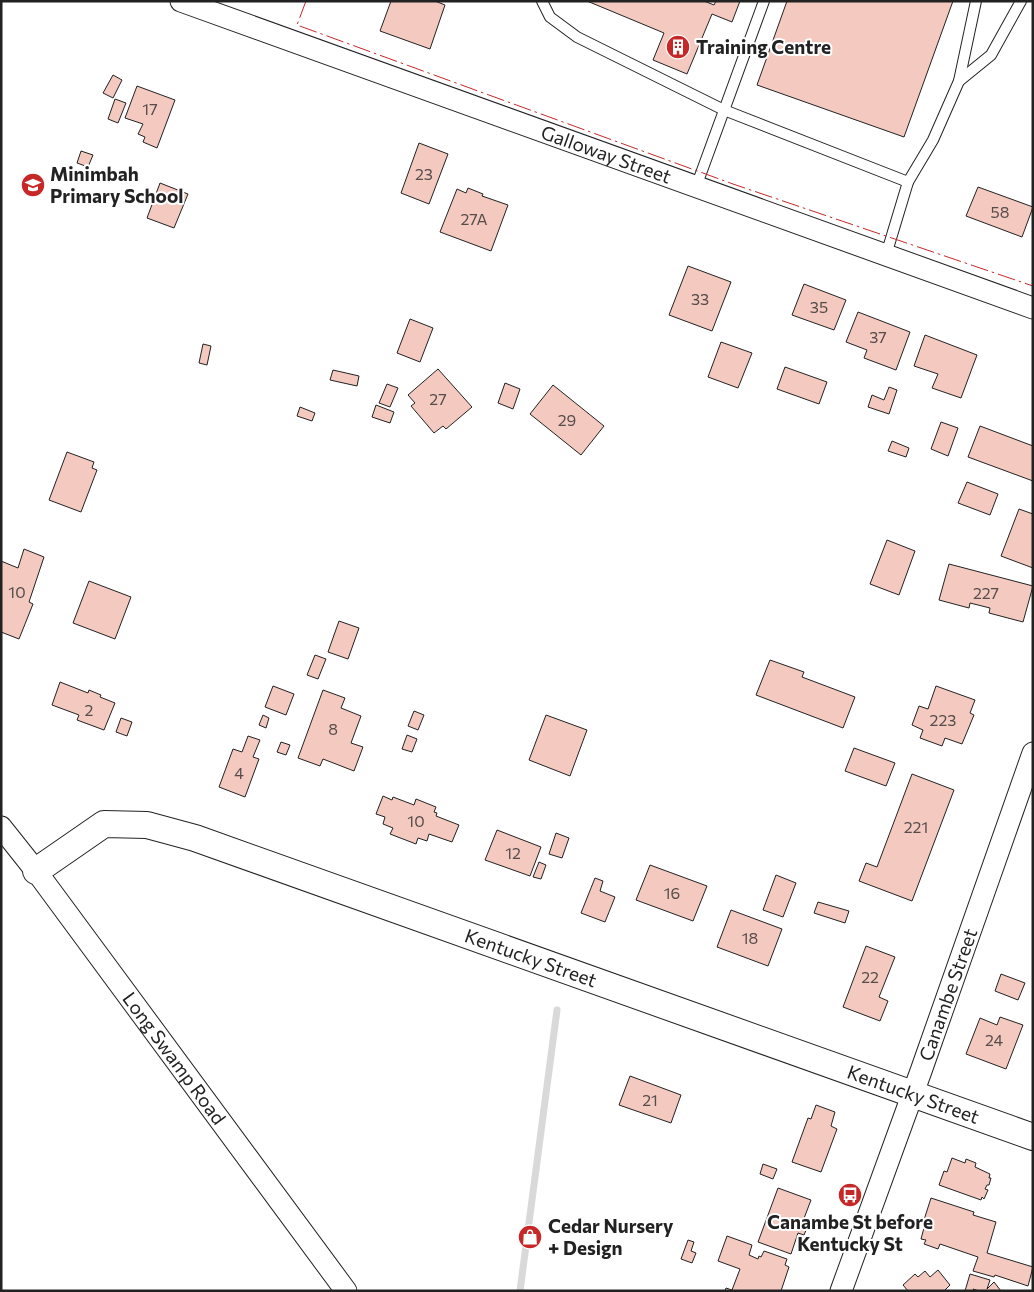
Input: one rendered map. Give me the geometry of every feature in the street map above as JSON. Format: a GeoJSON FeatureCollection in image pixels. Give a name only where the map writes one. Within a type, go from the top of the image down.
{"type":"FeatureCollection","features":[{"type":"Feature","properties":{"kind":"street","name":"Galloway Street"},"geometry":{"type":"LineString","coordinates":[[180,1],[1033,308]]}},
{"type":"Feature","properties":{"kind":"street","name":"Canambe Street"},"geometry":{"type":"LineString","coordinates":[[840,1291],[1033,753]]}},
{"type":"Feature","properties":{"kind":"street","name":"Kentucky Street"},"geometry":{"type":"LineString","coordinates":[[36,871],[104,824],[148,825],[195,838],[1033,1137]]}},
{"type":"Feature","properties":{"kind":"street","name":"Long Swamp Road"},"geometry":{"type":"LineString","coordinates":[[1,827],[36,871],[346,1291]]}},
{"type":"Feature","properties":{"kind":"lane"},"geometry":{"type":"LineString","coordinates":[[542,1],[550,16],[577,37],[724,110],[908,182]]}},
{"type":"Feature","properties":{"kind":"lane"},"geometry":{"type":"LineString","coordinates":[[696,187],[764,1]]}},
{"type":"Feature","properties":{"kind":"lane"},"geometry":{"type":"LineString","coordinates":[[886,255],[908,182],[933,140],[959,81],[976,1]]}},
{"type":"Feature","properties":{"kind":"lane"},"geometry":{"type":"LineString","coordinates":[[959,81],[991,54],[1021,1]]}},
{"type":"Feature","properties":{"kind":"building"},"geometry":{"type":"Polygon","coordinates":[[[391,1],[435,1],[445,5],[430,49],[380,31],[391,1]]]}},
{"type":"Feature","properties":{"kind":"building","name":"Training Centre"},"geometry":{"type":"Polygon","coordinates":[[[587,1],[704,1],[714,5],[716,1],[740,1],[732,22],[712,14],[687,74],[653,60],[664,33],[587,1]]]}},
{"type":"Feature","properties":{"kind":"building"},"geometry":{"type":"Polygon","coordinates":[[[787,1],[953,1],[904,137],[757,85],[787,1]]]}},
{"type":"Feature","properties":{"kind":"building"},"geometry":{"type":"Polygon","coordinates":[[[113,75],[122,80],[113,98],[103,93],[113,75]]]}},
{"type":"Feature","properties":{"kind":"building"},"geometry":{"type":"Polygon","coordinates":[[[137,86],[175,100],[157,148],[143,142],[145,137],[138,134],[143,124],[125,118],[137,86]]]}},
{"type":"Feature","properties":{"kind":"building"},"geometry":{"type":"Polygon","coordinates":[[[115,99],[126,103],[118,123],[108,119],[115,99]]]}},
{"type":"Feature","properties":{"kind":"building"},"geometry":{"type":"Polygon","coordinates":[[[419,143],[448,154],[429,204],[401,193],[419,143]]]}},
{"type":"Feature","properties":{"kind":"building"},"geometry":{"type":"Polygon","coordinates":[[[81,151],[93,155],[88,167],[77,163],[81,151]]]}},
{"type":"Feature","properties":{"kind":"building"},"geometry":{"type":"Polygon","coordinates":[[[160,183],[188,194],[174,228],[147,218],[160,183]]]}},
{"type":"Feature","properties":{"kind":"building"},"geometry":{"type":"Polygon","coordinates":[[[978,187],[1033,207],[1022,237],[966,216],[978,187]]]}},
{"type":"Feature","properties":{"kind":"building"},"geometry":{"type":"Polygon","coordinates":[[[468,188],[483,194],[482,196],[508,205],[491,251],[440,232],[457,189],[466,193],[468,188]]]}},
{"type":"Feature","properties":{"kind":"building"},"geometry":{"type":"Polygon","coordinates":[[[688,266],[731,282],[712,331],[669,315],[688,266]]]}},
{"type":"Feature","properties":{"kind":"building"},"geometry":{"type":"Polygon","coordinates":[[[804,284],[846,300],[834,330],[792,315],[804,284]]]}},
{"type":"Feature","properties":{"kind":"building"},"geometry":{"type":"Polygon","coordinates":[[[858,312],[910,332],[896,370],[864,358],[867,350],[846,342],[858,312]]]}},
{"type":"Feature","properties":{"kind":"building"},"geometry":{"type":"Polygon","coordinates":[[[410,319],[433,328],[420,362],[397,353],[410,319]]]}},
{"type":"Feature","properties":{"kind":"building"},"geometry":{"type":"Polygon","coordinates":[[[925,335],[977,355],[961,398],[932,388],[938,374],[914,366],[925,335]]]}},
{"type":"Feature","properties":{"kind":"building"},"geometry":{"type":"Polygon","coordinates":[[[721,342],[752,353],[738,388],[708,377],[721,342]]]}},
{"type":"Feature","properties":{"kind":"building"},"geometry":{"type":"Polygon","coordinates":[[[203,344],[211,346],[207,365],[199,363],[203,344]]]}},
{"type":"Feature","properties":{"kind":"building"},"geometry":{"type":"Polygon","coordinates":[[[785,367],[827,382],[819,404],[777,389],[785,367]]]}},
{"type":"Feature","properties":{"kind":"building"},"geometry":{"type":"Polygon","coordinates":[[[438,369],[472,407],[446,429],[443,426],[434,433],[411,406],[415,403],[408,395],[438,369]]]}},
{"type":"Feature","properties":{"kind":"building"},"geometry":{"type":"Polygon","coordinates":[[[333,370],[359,376],[357,386],[330,380],[333,370]]]}},
{"type":"Feature","properties":{"kind":"building"},"geometry":{"type":"Polygon","coordinates":[[[505,383],[520,389],[513,409],[498,403],[505,383]]]}},
{"type":"Feature","properties":{"kind":"building"},"geometry":{"type":"Polygon","coordinates":[[[387,384],[398,388],[390,407],[379,403],[387,384]]]}},
{"type":"Feature","properties":{"kind":"building"},"geometry":{"type":"Polygon","coordinates":[[[553,385],[604,426],[581,455],[530,414],[553,385]]]}},
{"type":"Feature","properties":{"kind":"building"},"geometry":{"type":"Polygon","coordinates":[[[889,387],[897,390],[889,414],[868,407],[872,395],[884,400],[889,387]]]}},
{"type":"Feature","properties":{"kind":"building"},"geometry":{"type":"Polygon","coordinates":[[[376,405],[394,412],[390,423],[372,417],[376,405]]]}},
{"type":"Feature","properties":{"kind":"building"},"geometry":{"type":"Polygon","coordinates":[[[300,407],[315,413],[312,421],[297,416],[300,407]]]}},
{"type":"Feature","properties":{"kind":"building"},"geometry":{"type":"Polygon","coordinates":[[[941,422],[958,428],[948,456],[931,449],[941,422]]]}},
{"type":"Feature","properties":{"kind":"building"},"geometry":{"type":"Polygon","coordinates":[[[980,426],[1033,446],[1033,481],[968,457],[980,426]]]}},
{"type":"Feature","properties":{"kind":"building"},"geometry":{"type":"Polygon","coordinates":[[[892,441],[909,448],[906,457],[888,451],[892,441]]]}},
{"type":"Feature","properties":{"kind":"building"},"geometry":{"type":"Polygon","coordinates":[[[67,452],[94,462],[92,468],[97,470],[81,512],[49,500],[67,452]]]}},
{"type":"Feature","properties":{"kind":"building"},"geometry":{"type":"Polygon","coordinates":[[[967,482],[998,494],[990,515],[958,503],[967,482]]]}},
{"type":"Feature","properties":{"kind":"building"},"geometry":{"type":"Polygon","coordinates":[[[1019,509],[1033,514],[1033,568],[1001,556],[1019,509]]]}},
{"type":"Feature","properties":{"kind":"building"},"geometry":{"type":"Polygon","coordinates":[[[887,540],[915,551],[899,595],[870,584],[887,540]]]}},
{"type":"Feature","properties":{"kind":"building"},"geometry":{"type":"Polygon","coordinates":[[[24,549],[44,557],[29,602],[33,604],[19,639],[1,632],[1,561],[18,568],[24,549]]]}},
{"type":"Feature","properties":{"kind":"building"},"geometry":{"type":"Polygon","coordinates":[[[949,564],[1033,586],[1023,622],[989,613],[990,608],[970,603],[969,608],[939,600],[949,564]]]}},
{"type":"Feature","properties":{"kind":"building"},"geometry":{"type":"Polygon","coordinates":[[[89,581],[131,597],[115,639],[73,623],[89,581]]]}},
{"type":"Feature","properties":{"kind":"building"},"geometry":{"type":"Polygon","coordinates":[[[339,621],[359,628],[348,659],[328,652],[339,621]]]}},
{"type":"Feature","properties":{"kind":"building"},"geometry":{"type":"Polygon","coordinates":[[[315,655],[326,659],[318,679],[307,675],[315,655]]]}},
{"type":"Feature","properties":{"kind":"building"},"geometry":{"type":"Polygon","coordinates":[[[770,660],[804,672],[802,677],[855,697],[843,728],[756,695],[770,660]]]}},
{"type":"Feature","properties":{"kind":"building"},"geometry":{"type":"Polygon","coordinates":[[[60,682],[88,693],[89,690],[115,703],[104,730],[77,720],[79,715],[52,705],[60,682]]]}},
{"type":"Feature","properties":{"kind":"building"},"geometry":{"type":"Polygon","coordinates":[[[273,686],[294,694],[286,715],[265,707],[273,686]]]}},
{"type":"Feature","properties":{"kind":"building"},"geometry":{"type":"Polygon","coordinates":[[[936,686],[975,700],[970,713],[974,715],[962,744],[945,738],[942,746],[920,738],[923,730],[912,725],[919,706],[928,709],[936,686]]]}},
{"type":"Feature","properties":{"kind":"building"},"geometry":{"type":"Polygon","coordinates":[[[323,690],[345,698],[341,708],[361,716],[351,743],[363,747],[354,771],[323,759],[320,766],[298,758],[323,690]]]}},
{"type":"Feature","properties":{"kind":"building"},"geometry":{"type":"Polygon","coordinates":[[[414,711],[424,715],[418,730],[408,726],[414,711]]]}},
{"type":"Feature","properties":{"kind":"building"},"geometry":{"type":"Polygon","coordinates":[[[263,715],[269,718],[266,728],[259,725],[263,715]]]}},
{"type":"Feature","properties":{"kind":"building"},"geometry":{"type":"Polygon","coordinates":[[[546,715],[587,730],[570,776],[529,760],[546,715]]]}},
{"type":"Feature","properties":{"kind":"building"},"geometry":{"type":"Polygon","coordinates":[[[121,718],[132,722],[127,736],[116,732],[121,718]]]}},
{"type":"Feature","properties":{"kind":"building"},"geometry":{"type":"Polygon","coordinates":[[[407,735],[417,739],[412,752],[402,749],[407,735]]]}},
{"type":"Feature","properties":{"kind":"building"},"geometry":{"type":"Polygon","coordinates":[[[248,736],[260,740],[253,757],[259,759],[245,797],[219,787],[233,749],[242,752],[248,736]]]}},
{"type":"Feature","properties":{"kind":"building"},"geometry":{"type":"Polygon","coordinates":[[[281,742],[290,745],[286,755],[277,752],[281,742]]]}},
{"type":"Feature","properties":{"kind":"building"},"geometry":{"type":"Polygon","coordinates":[[[854,748],[895,763],[886,786],[845,771],[854,748]]]}},
{"type":"Feature","properties":{"kind":"building"},"geometry":{"type":"Polygon","coordinates":[[[912,774],[954,790],[912,901],[859,881],[866,863],[877,867],[912,774]]]}},
{"type":"Feature","properties":{"kind":"building"},"geometry":{"type":"Polygon","coordinates":[[[383,796],[392,800],[393,797],[414,805],[416,799],[436,807],[434,812],[437,813],[436,816],[459,825],[452,842],[429,834],[427,841],[418,838],[416,844],[390,834],[393,828],[383,824],[385,817],[376,814],[383,796]]]}},
{"type":"Feature","properties":{"kind":"building"},"geometry":{"type":"Polygon","coordinates":[[[497,830],[541,847],[530,876],[485,860],[497,830]]]}},
{"type":"Feature","properties":{"kind":"building"},"geometry":{"type":"Polygon","coordinates":[[[556,833],[569,838],[562,858],[549,854],[556,833]]]}},
{"type":"Feature","properties":{"kind":"building"},"geometry":{"type":"Polygon","coordinates":[[[539,862],[546,865],[541,879],[533,877],[539,862]]]}},
{"type":"Feature","properties":{"kind":"building"},"geometry":{"type":"Polygon","coordinates":[[[650,865],[707,886],[693,921],[636,900],[650,865]]]}},
{"type":"Feature","properties":{"kind":"building"},"geometry":{"type":"Polygon","coordinates":[[[776,875],[796,883],[783,917],[763,910],[776,875]]]}},
{"type":"Feature","properties":{"kind":"building"},"geometry":{"type":"Polygon","coordinates":[[[595,878],[603,881],[600,891],[615,897],[605,922],[581,913],[595,878]]]}},
{"type":"Feature","properties":{"kind":"building"},"geometry":{"type":"Polygon","coordinates":[[[818,902],[849,911],[845,923],[814,913],[818,902]]]}},
{"type":"Feature","properties":{"kind":"building"},"geometry":{"type":"Polygon","coordinates":[[[731,910],[782,929],[768,966],[717,947],[731,910]]]}},
{"type":"Feature","properties":{"kind":"building"},"geometry":{"type":"Polygon","coordinates":[[[866,946],[895,957],[879,997],[888,1001],[880,1021],[843,1007],[866,946]]]}},
{"type":"Feature","properties":{"kind":"building"},"geometry":{"type":"Polygon","coordinates":[[[1001,974],[1025,983],[1018,1000],[995,991],[1001,974]]]}},
{"type":"Feature","properties":{"kind":"building"},"geometry":{"type":"Polygon","coordinates":[[[1000,1017],[1023,1025],[1006,1069],[966,1054],[980,1018],[997,1025],[1000,1017]]]}},
{"type":"Feature","properties":{"kind":"building"},"geometry":{"type":"Polygon","coordinates":[[[630,1076],[681,1095],[671,1123],[619,1105],[630,1076]]]}},
{"type":"Feature","properties":{"kind":"building"},"geometry":{"type":"Polygon","coordinates":[[[816,1105],[835,1112],[831,1126],[837,1129],[821,1172],[792,1162],[808,1118],[811,1119],[816,1105]]]}},
{"type":"Feature","properties":{"kind":"building"},"geometry":{"type":"Polygon","coordinates":[[[952,1158],[965,1163],[966,1159],[976,1163],[975,1167],[990,1174],[989,1178],[991,1178],[989,1185],[985,1189],[988,1190],[984,1199],[982,1197],[981,1200],[939,1185],[944,1171],[947,1172],[952,1158]]]}},
{"type":"Feature","properties":{"kind":"building"},"geometry":{"type":"Polygon","coordinates":[[[763,1164],[777,1169],[773,1179],[760,1174],[763,1164]]]}},
{"type":"Feature","properties":{"kind":"building"},"geometry":{"type":"Polygon","coordinates":[[[778,1188],[811,1200],[803,1221],[809,1223],[804,1235],[798,1233],[791,1254],[758,1242],[778,1188]]]}},
{"type":"Feature","properties":{"kind":"building"},"geometry":{"type":"Polygon","coordinates":[[[931,1198],[974,1212],[973,1215],[996,1222],[987,1253],[1033,1267],[1028,1286],[995,1275],[994,1277],[973,1271],[978,1257],[940,1244],[938,1249],[924,1244],[926,1240],[921,1239],[925,1224],[923,1223],[931,1198]]]}},
{"type":"Feature","properties":{"kind":"building"},"geometry":{"type":"Polygon","coordinates":[[[727,1236],[752,1245],[749,1255],[758,1259],[764,1251],[787,1259],[785,1265],[789,1267],[781,1291],[725,1291],[726,1288],[732,1290],[740,1269],[718,1261],[727,1236]]]}},
{"type":"Feature","properties":{"kind":"building"},"geometry":{"type":"Polygon","coordinates":[[[688,1240],[694,1242],[691,1251],[696,1253],[692,1263],[681,1259],[688,1240]]]}},
{"type":"Feature","properties":{"kind":"building"},"geometry":{"type":"Polygon","coordinates":[[[938,1270],[950,1285],[944,1291],[908,1291],[903,1285],[915,1274],[918,1277],[925,1271],[930,1277],[938,1270]]]}},
{"type":"Feature","properties":{"kind":"building"},"geometry":{"type":"Polygon","coordinates":[[[970,1274],[990,1280],[987,1289],[994,1282],[1001,1291],[979,1291],[973,1289],[975,1291],[965,1291],[970,1274]]]}},
{"type":"Feature","properties":{"kind":"waterway"},"geometry":{"type":"LineString","coordinates":[[520,1291],[557,1010]]}},
{"type":"Feature","properties":{"kind":"power"},"geometry":{"type":"LineString","coordinates":[[306,1],[297,25],[733,184],[1033,286]]}},
{"type":"Feature","properties":{"kind":"place","name":"Training Centre"},"geometry":{"type":"Point","coordinates":[678,47]}},
{"type":"Feature","properties":{"kind":"place","name":"Minimbah Primary School"},"geometry":{"type":"Point","coordinates":[33,185]}},
{"type":"Feature","properties":{"kind":"place","name":"Canambe St before Kentucky St"},"geometry":{"type":"Point","coordinates":[850,1195]}},
{"type":"Feature","properties":{"kind":"place","name":"Cedar Nursery + Design"},"geometry":{"type":"Point","coordinates":[530,1237]}}]}
